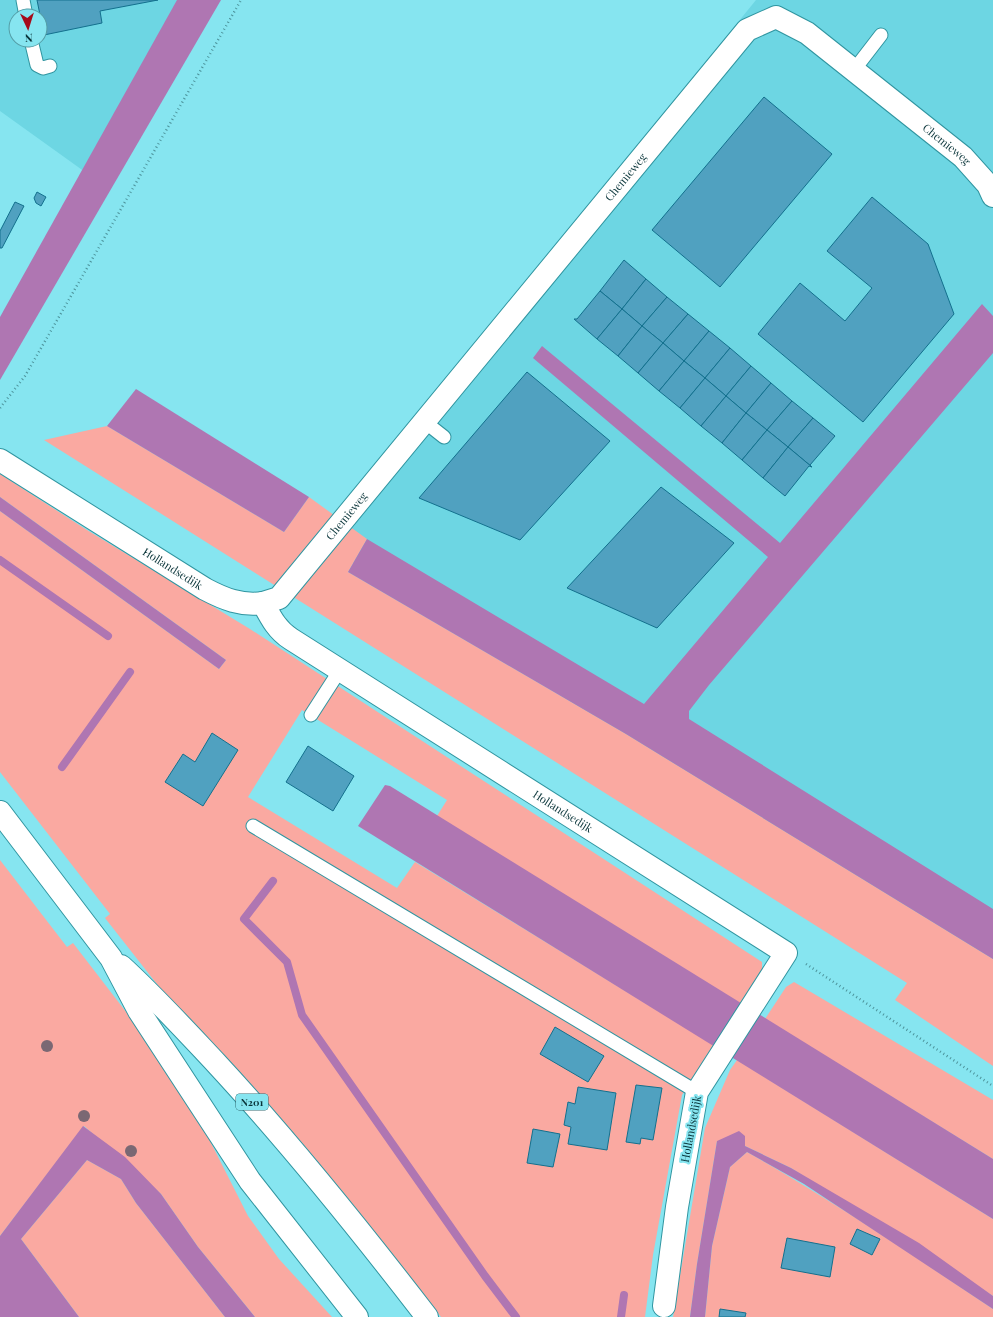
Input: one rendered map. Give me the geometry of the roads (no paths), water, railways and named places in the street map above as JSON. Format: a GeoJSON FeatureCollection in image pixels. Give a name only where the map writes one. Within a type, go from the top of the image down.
{"type":"FeatureCollection","features":[{"type":"Feature","properties":{"kind":"street","name":"Chemieweg"},"geometry":{"type":"LineString","coordinates":[[263,603],[279,598],[425,422],[698,87],[747,30],[776,17],[807,33],[962,158],[988,185],[993,196]]}},
{"type":"Feature","properties":{"kind":"street","name":"Hollandsedijk"},"geometry":{"type":"LineString","coordinates":[[0,460],[205,588],[227,600],[242,604],[263,603],[273,622],[281,632],[786,953],[760,996],[697,1092],[677,1208],[664,1306]]}},
{"type":"Feature","properties":{"kind":"street","name":"N201"},"geometry":{"type":"LineString","coordinates":[[0,812],[111,958],[139,1011],[250,1181],[357,1317]]}},
{"type":"Feature","properties":{"kind":"street","name":"N201"},"geometry":{"type":"LineString","coordinates":[[111,958],[156,998],[258,1108],[343,1209],[428,1317]]}},
{"type":"Feature","properties":{"kind":"lane"},"geometry":{"type":"LineString","coordinates":[[854,70],[881,35]]}},
{"type":"Feature","properties":{"kind":"lane"},"geometry":{"type":"LineString","coordinates":[[33,48],[37,65],[43,68],[50,66]]}},
{"type":"Feature","properties":{"kind":"lane"},"geometry":{"type":"LineString","coordinates":[[425,422],[444,437]]}},
{"type":"Feature","properties":{"kind":"lane"},"geometry":{"type":"LineString","coordinates":[[311,716],[340,670]]}},
{"type":"Feature","properties":{"kind":"lane"},"geometry":{"type":"LineString","coordinates":[[253,826],[697,1092]]}},
{"type":"Feature","properties":{"kind":"waterway"},"geometry":{"type":"LineString","coordinates":[[0,560],[108,636]]}},
{"type":"Feature","properties":{"kind":"waterway"},"geometry":{"type":"LineString","coordinates":[[62,767],[130,672]]}},
{"type":"Feature","properties":{"kind":"waterway"},"geometry":{"type":"LineString","coordinates":[[273,881],[244,919],[287,962],[302,1015],[485,1276],[516,1317]]}},
{"type":"Feature","properties":{"kind":"waterway"},"geometry":{"type":"LineString","coordinates":[[621,1317],[624,1295]]}}]}
